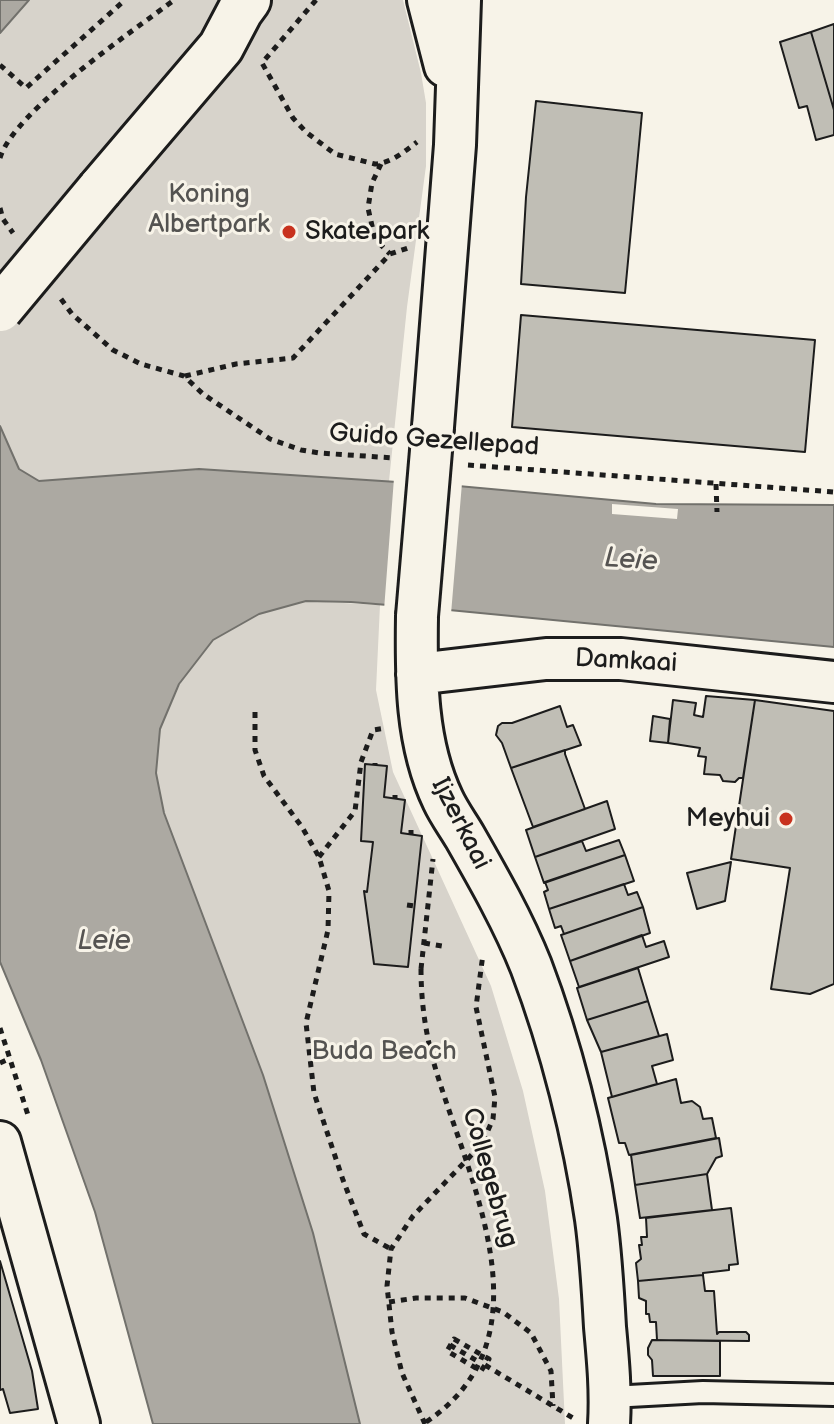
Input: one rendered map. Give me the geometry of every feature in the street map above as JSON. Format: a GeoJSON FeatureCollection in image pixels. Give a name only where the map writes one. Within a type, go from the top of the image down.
{"type":"FeatureCollection","features":[{"type":"Feature","properties":{"kind":"main road"},"geometry":{"type":"LineString","coordinates":[[0,309],[221,47],[248,0]]}},
{"type":"Feature","properties":{"kind":"main road"},"geometry":{"type":"LineString","coordinates":[[221,47],[255,26],[282,0]]}},
{"type":"Feature","properties":{"kind":"street","name":"Ijzerkaai"},"geometry":{"type":"LineString","coordinates":[[428,0],[457,111]]}},
{"type":"Feature","properties":{"kind":"street","name":"Ijzerkaai"},"geometry":{"type":"LineString","coordinates":[[460,0],[448,250],[417,616],[421,722],[426,752],[443,799],[512,921],[532,969],[569,1091],[595,1217],[602,1273],[610,1410]]}},
{"type":"Feature","properties":{"kind":"street","name":"Damkaai"},"geometry":{"type":"LineString","coordinates":[[417,674],[546,659],[621,659],[834,682]]}},
{"type":"Feature","properties":{"kind":"street"},"geometry":{"type":"LineString","coordinates":[[0,1142],[79,1424]]}},
{"type":"Feature","properties":{"kind":"lane"},"geometry":{"type":"LineString","coordinates":[[610,1410],[703,1392],[834,1395]]}},
{"type":"Feature","properties":{"kind":"path"},"geometry":{"type":"LineString","coordinates":[[0,65],[26,88],[125,0]]}},
{"type":"Feature","properties":{"kind":"path"},"geometry":{"type":"LineString","coordinates":[[0,158],[17,128],[44,102],[174,0]]}},
{"type":"Feature","properties":{"kind":"path"},"geometry":{"type":"LineString","coordinates":[[316,0],[262,63],[293,118],[306,132],[335,154],[381,164],[397,157],[457,111]]}},
{"type":"Feature","properties":{"kind":"path"},"geometry":{"type":"LineString","coordinates":[[381,164],[372,183],[368,208],[375,239],[390,254]]}},
{"type":"Feature","properties":{"kind":"path"},"geometry":{"type":"LineString","coordinates":[[0,208],[3,219]]}},
{"type":"Feature","properties":{"kind":"path"},"geometry":{"type":"LineString","coordinates":[[184,376],[236,364],[293,358],[390,254],[414,247],[448,250]]}},
{"type":"Feature","properties":{"kind":"path","name":"Guido Gezellepad"},"geometry":{"type":"LineString","coordinates":[[72,314],[113,350],[141,364],[184,376],[203,394],[270,439],[319,453],[401,459]]}},
{"type":"Feature","properties":{"kind":"path","name":"Guido Gezellepad"},"geometry":{"type":"LineString","coordinates":[[461,464],[834,492]]}},
{"type":"Feature","properties":{"kind":"path"},"geometry":{"type":"LineString","coordinates":[[716,484],[717,512]]}},
{"type":"Feature","properties":{"kind":"path"},"geometry":{"type":"LineString","coordinates":[[255,712],[255,750],[264,776],[302,827],[319,857],[329,891],[328,930],[306,1023],[314,1093],[364,1234],[391,1249]]}},
{"type":"Feature","properties":{"kind":"path"},"geometry":{"type":"LineString","coordinates":[[319,857],[355,811],[361,762]]}},
{"type":"Feature","properties":{"kind":"path","name":"Collegebrug"},"geometry":{"type":"LineString","coordinates":[[424,1424],[455,1398],[482,1364],[494,1305],[494,1268],[483,1211],[432,1057],[422,1005],[421,969],[433,858]]}},
{"type":"Feature","properties":{"kind":"path"},"geometry":{"type":"LineString","coordinates":[[424,943],[442,946]]}},
{"type":"Feature","properties":{"kind":"path"},"geometry":{"type":"LineString","coordinates":[[424,1424],[402,1373],[392,1332],[387,1286],[391,1249],[413,1216],[482,1144],[493,1119],[495,1097],[476,1007],[483,952]]}},
{"type":"Feature","properties":{"kind":"path"},"geometry":{"type":"LineString","coordinates":[[0,1028],[11,1058],[0,1063]]}},
{"type":"Feature","properties":{"kind":"path"},"geometry":{"type":"LineString","coordinates":[[389,1302],[416,1298],[465,1298],[503,1312],[531,1333],[551,1371],[553,1406]]}},
{"type":"Feature","properties":{"kind":"path"},"geometry":{"type":"LineString","coordinates":[[482,1364],[489,1359],[454,1339],[448,1348],[482,1364],[583,1424]]}},
{"type":"Feature","properties":{"kind":"green space","name":"Koning Albertpark"},"geometry":{"type":"Polygon","coordinates":[[[28,0],[403,0],[426,103],[426,166],[407,307],[389,481],[199,469],[39,481],[19,469],[0,426],[0,33],[28,0]]]}},
{"type":"Feature","properties":{"kind":"green space","name":"Buda Beach"},"geometry":{"type":"Polygon","coordinates":[[[306,601],[380,605],[376,690],[393,772],[491,986],[523,1091],[545,1191],[559,1299],[565,1424],[360,1424],[313,1233],[263,1075],[164,813],[156,773],[160,729],[181,682],[213,640],[259,614],[306,601]]]}},
{"type":"Feature","properties":{"kind":"water"},"geometry":{"type":"Polygon","coordinates":[[[0,0],[29,0],[0,33],[0,0]]]}},
{"type":"Feature","properties":{"kind":"water","name":"Leie"},"geometry":{"type":"Polygon","coordinates":[[[0,426],[19,469],[39,481],[199,469],[458,486],[656,504],[834,505],[834,647],[449,610],[306,601],[259,614],[213,640],[179,684],[160,729],[156,773],[164,813],[263,1075],[313,1233],[360,1424],[153,1424],[95,1212],[41,1060],[0,962],[0,426]]]}},
{"type":"Feature","properties":{"kind":"pier"},"geometry":{"type":"Polygon","coordinates":[[[394,478],[462,483],[451,614],[384,610],[394,478]]]}},
{"type":"Feature","properties":{"kind":"pier"},"geometry":{"type":"Polygon","coordinates":[[[612,504],[678,509],[677,519],[612,514],[612,504]]]}},
{"type":"Feature","properties":{"kind":"building"},"geometry":{"type":"Polygon","coordinates":[[[834,24],[834,110],[811,32],[834,24]]]}},
{"type":"Feature","properties":{"kind":"building"},"geometry":{"type":"Polygon","coordinates":[[[811,32],[834,110],[834,135],[816,140],[807,106],[799,108],[780,42],[811,32]]]}},
{"type":"Feature","properties":{"kind":"building"},"geometry":{"type":"Polygon","coordinates":[[[536,101],[642,113],[625,293],[521,284],[536,101]]]}},
{"type":"Feature","properties":{"kind":"building"},"geometry":{"type":"Polygon","coordinates":[[[521,315],[815,340],[805,452],[512,427],[521,315]]]}},
{"type":"Feature","properties":{"kind":"building"},"geometry":{"type":"Polygon","coordinates":[[[706,696],[755,700],[743,778],[735,782],[723,781],[720,775],[704,774],[706,757],[698,756],[700,748],[668,743],[673,700],[696,703],[694,715],[703,717],[706,696]]]}},
{"type":"Feature","properties":{"kind":"building","name":"Meyhui"},"geometry":{"type":"Polygon","coordinates":[[[755,700],[834,711],[834,984],[810,994],[771,989],[790,868],[731,859],[755,700]]]}},
{"type":"Feature","properties":{"kind":"building"},"geometry":{"type":"Polygon","coordinates":[[[560,706],[567,727],[573,725],[581,745],[511,768],[496,735],[498,726],[560,706]]]}},
{"type":"Feature","properties":{"kind":"building"},"geometry":{"type":"Polygon","coordinates":[[[653,716],[670,719],[668,743],[650,741],[653,716]]]}},
{"type":"Feature","properties":{"kind":"building"},"geometry":{"type":"Polygon","coordinates":[[[565,750],[585,809],[533,827],[511,768],[565,750]]]}},
{"type":"Feature","properties":{"kind":"building"},"geometry":{"type":"Polygon","coordinates":[[[365,764],[387,766],[384,797],[405,800],[401,833],[422,836],[408,967],[374,964],[364,891],[367,892],[373,842],[361,841],[365,764]]]}},
{"type":"Feature","properties":{"kind":"building"},"geometry":{"type":"Polygon","coordinates":[[[607,801],[615,829],[535,857],[526,830],[607,801]]]}},
{"type":"Feature","properties":{"kind":"building"},"geometry":{"type":"Polygon","coordinates":[[[619,840],[625,855],[544,883],[535,857],[582,841],[586,851],[619,840]]]}},
{"type":"Feature","properties":{"kind":"building"},"geometry":{"type":"Polygon","coordinates":[[[625,855],[634,881],[549,909],[544,892],[548,890],[545,882],[625,855]]]}},
{"type":"Feature","properties":{"kind":"building"},"geometry":{"type":"Polygon","coordinates":[[[731,862],[725,901],[697,909],[687,873],[731,862]]]}},
{"type":"Feature","properties":{"kind":"building"},"geometry":{"type":"Polygon","coordinates":[[[624,884],[628,895],[637,892],[643,907],[564,934],[561,926],[555,928],[549,909],[624,884]]]}},
{"type":"Feature","properties":{"kind":"building"},"geometry":{"type":"Polygon","coordinates":[[[643,907],[650,933],[570,961],[561,935],[643,907]]]}},
{"type":"Feature","properties":{"kind":"building"},"geometry":{"type":"Polygon","coordinates":[[[642,935],[646,947],[664,941],[669,957],[579,987],[570,961],[642,935]]]}},
{"type":"Feature","properties":{"kind":"building"},"geometry":{"type":"Polygon","coordinates":[[[638,968],[648,1001],[587,1020],[577,988],[638,968]]]}},
{"type":"Feature","properties":{"kind":"building"},"geometry":{"type":"Polygon","coordinates":[[[648,1001],[659,1036],[601,1052],[587,1020],[648,1001]]]}},
{"type":"Feature","properties":{"kind":"building"},"geometry":{"type":"Polygon","coordinates":[[[667,1034],[673,1060],[652,1066],[657,1084],[612,1097],[601,1052],[667,1034]]]}},
{"type":"Feature","properties":{"kind":"building"},"geometry":{"type":"Polygon","coordinates":[[[676,1079],[681,1103],[692,1101],[700,1107],[703,1119],[712,1118],[716,1138],[629,1155],[625,1143],[619,1143],[608,1098],[676,1079]]]}},
{"type":"Feature","properties":{"kind":"building"},"geometry":{"type":"Polygon","coordinates":[[[719,1138],[722,1156],[716,1158],[707,1174],[635,1185],[631,1155],[719,1138]]]}},
{"type":"Feature","properties":{"kind":"building"},"geometry":{"type":"Polygon","coordinates":[[[707,1174],[712,1210],[640,1218],[635,1185],[707,1174]]]}},
{"type":"Feature","properties":{"kind":"building"},"geometry":{"type":"Polygon","coordinates":[[[731,1208],[738,1264],[729,1265],[729,1270],[703,1275],[638,1281],[636,1263],[641,1259],[641,1237],[647,1237],[646,1218],[731,1208]]]}},
{"type":"Feature","properties":{"kind":"building"},"geometry":{"type":"Polygon","coordinates":[[[0,1261],[32,1371],[38,1409],[10,1413],[3,1389],[0,1390],[0,1261]]]}},
{"type":"Feature","properties":{"kind":"building"},"geometry":{"type":"Polygon","coordinates":[[[703,1275],[705,1291],[714,1291],[717,1334],[746,1332],[749,1341],[657,1340],[656,1322],[650,1322],[649,1314],[646,1314],[646,1301],[639,1298],[638,1281],[703,1275]]]}},
{"type":"Feature","properties":{"kind":"building"},"geometry":{"type":"Polygon","coordinates":[[[652,1340],[720,1341],[720,1376],[653,1376],[652,1360],[648,1355],[652,1340]]]}},
{"type":"Feature","properties":{"kind":"place","name":"Skate park"},"geometry":{"type":"Point","coordinates":[289,232]}},
{"type":"Feature","properties":{"kind":"place","name":"Meyhui"},"geometry":{"type":"Point","coordinates":[786,819]}}]}
